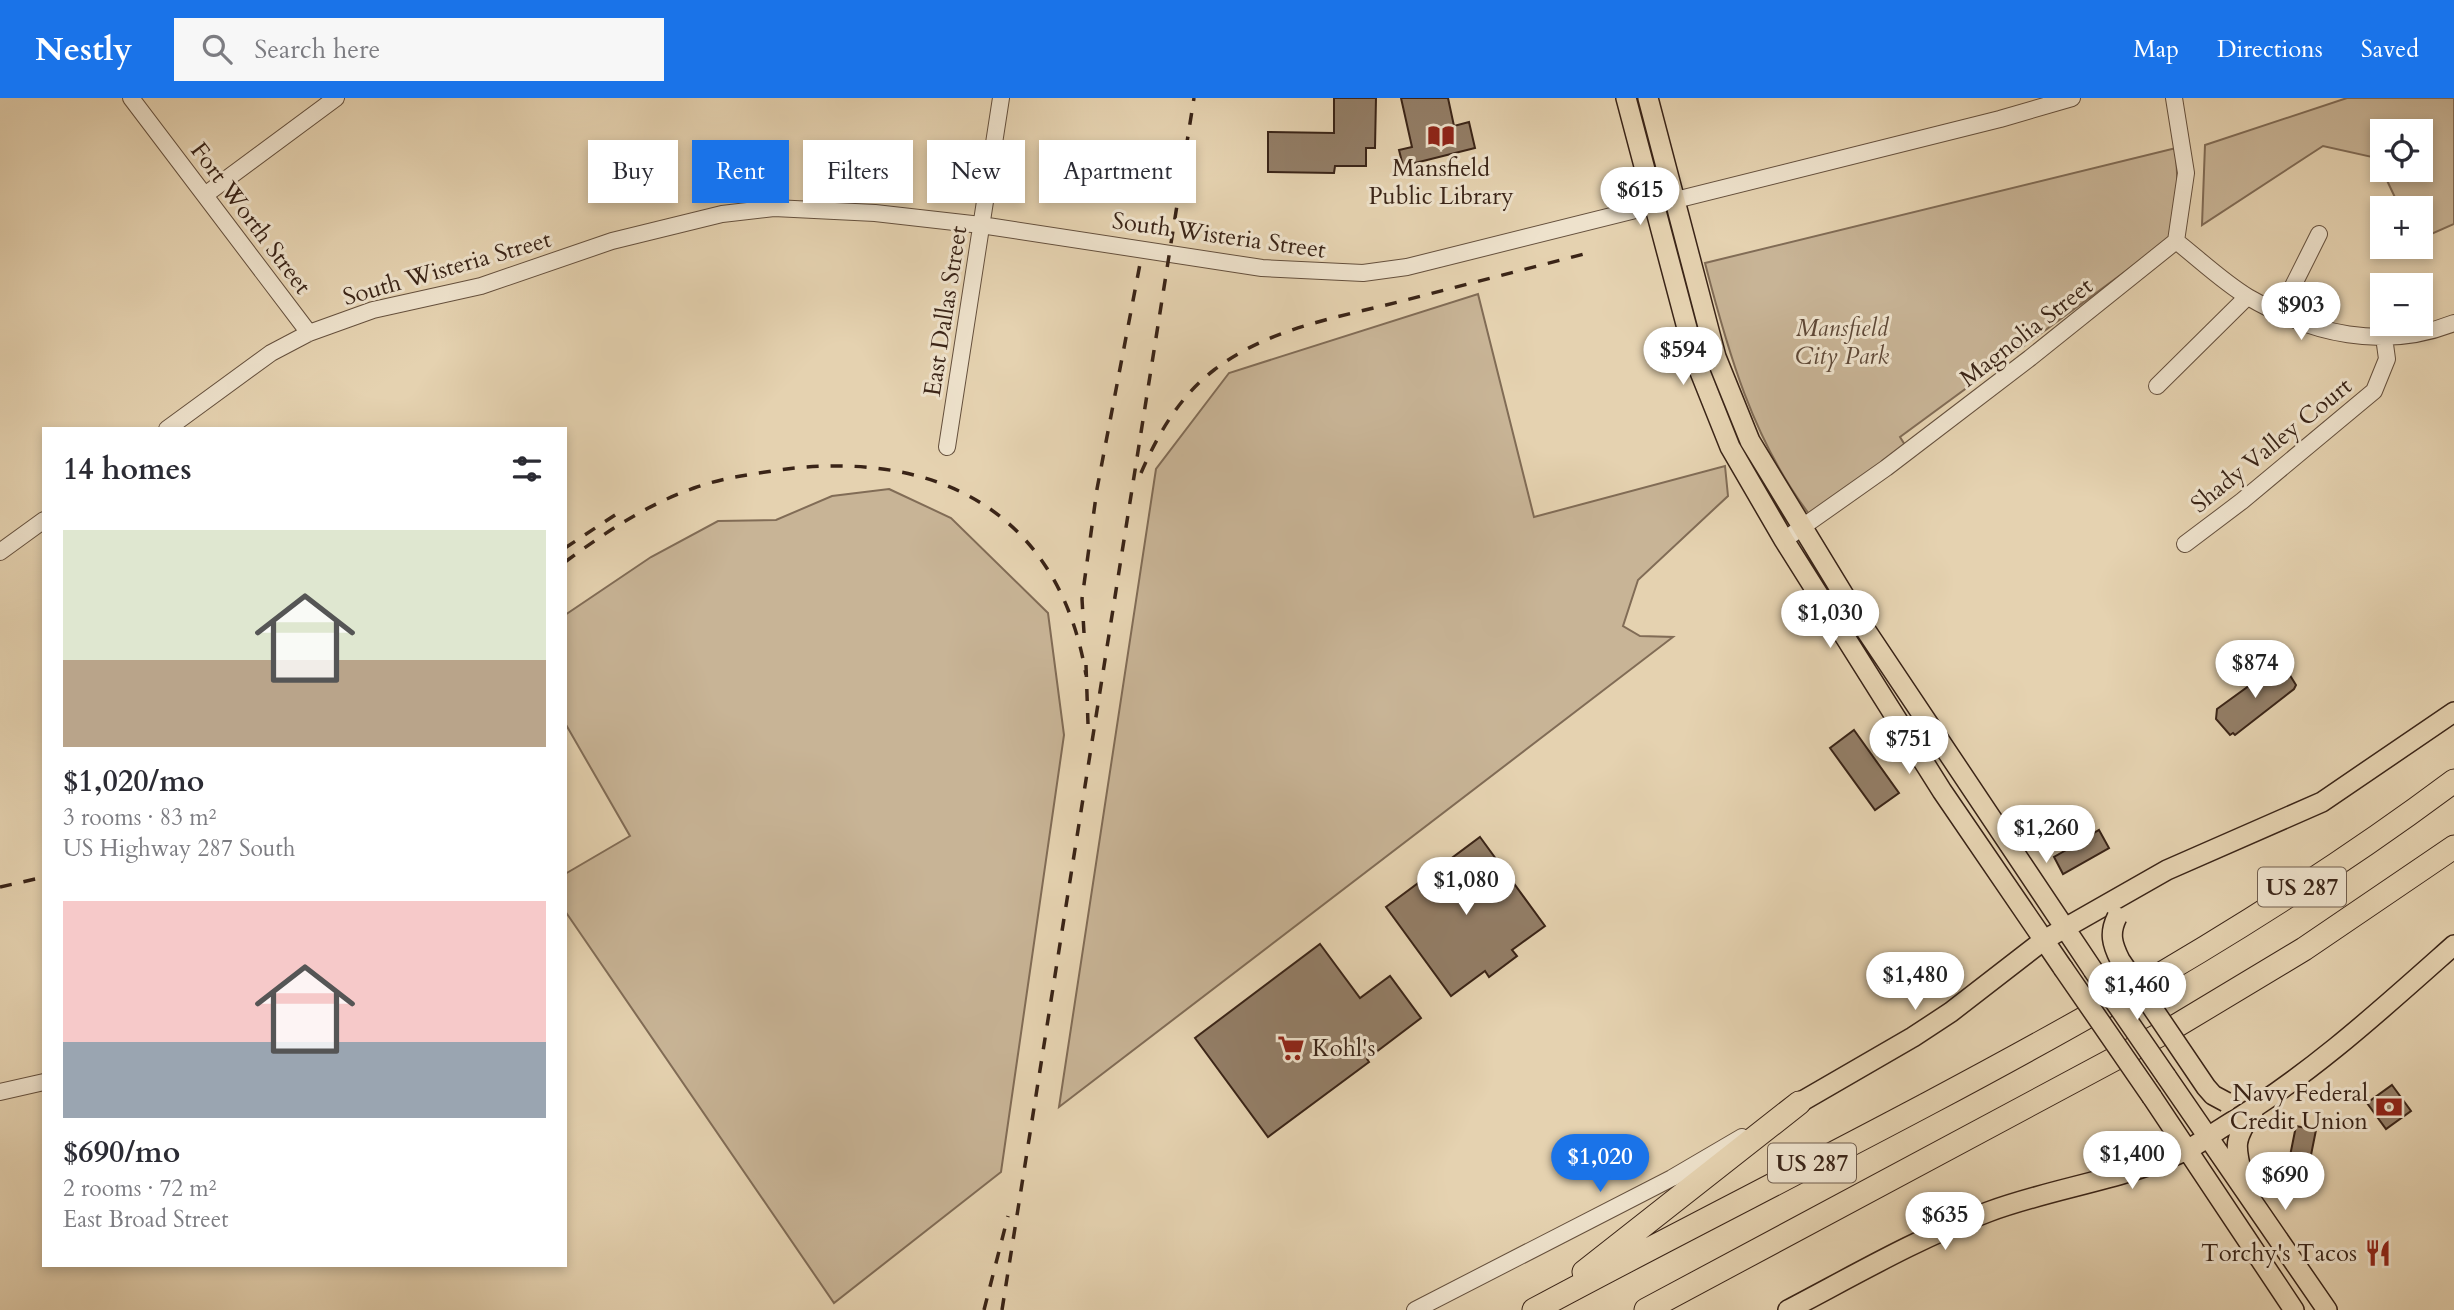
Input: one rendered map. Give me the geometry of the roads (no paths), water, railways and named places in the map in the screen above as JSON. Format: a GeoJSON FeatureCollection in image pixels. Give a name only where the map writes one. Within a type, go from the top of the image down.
{"type":"FeatureCollection","features":[{"type":"Feature","properties":{"kind":"highway","name":"US 287"},"geometry":{"type":"LineString","coordinates":[[1536,1309],[2146,985],[2371,843],[2454,781]]}},
{"type":"Feature","properties":{"kind":"highway","name":"US 287"},"geometry":{"type":"LineString","coordinates":[[1646,1310],[2165,1032],[2304,949],[2454,848]]}},
{"type":"Feature","properties":{"kind":"highway"},"geometry":{"type":"LineString","coordinates":[[1536,1309],[1799,1103]]}},
{"type":"Feature","properties":{"kind":"main road"},"geometry":{"type":"LineString","coordinates":[[1626,98],[1696,362],[1730,447],[1784,540],[1942,791],[2294,1310]]}},
{"type":"Feature","properties":{"kind":"main road"},"geometry":{"type":"LineString","coordinates":[[1648,98],[1716,357],[1750,440],[1859,620],[2064,928],[2327,1310]]}},
{"type":"Feature","properties":{"kind":"main road"},"geometry":{"type":"LineString","coordinates":[[1696,362],[1716,357]]}},
{"type":"Feature","properties":{"kind":"main road"},"geometry":{"type":"LineString","coordinates":[[1730,447],[1750,440]]}},
{"type":"Feature","properties":{"kind":"main road"},"geometry":{"type":"LineString","coordinates":[[1842,632],[1859,620]]}},
{"type":"Feature","properties":{"kind":"main road"},"geometry":{"type":"LineString","coordinates":[[1799,1103],[1913,1037],[2064,928],[2152,878],[2322,802],[2454,712]]}},
{"type":"Feature","properties":{"kind":"main road"},"geometry":{"type":"LineString","coordinates":[[1942,791],[1963,776]]}},
{"type":"Feature","properties":{"kind":"main road"},"geometry":{"type":"LineString","coordinates":[[2152,878],[2136,899],[2117,917],[2111,933],[2113,945],[2120,960],[2213,1095],[2227,1102],[2256,1108]]}},
{"type":"Feature","properties":{"kind":"main road"},"geometry":{"type":"LineString","coordinates":[[2008,890],[2024,931],[2013,964]]}},
{"type":"Feature","properties":{"kind":"main road"},"geometry":{"type":"LineString","coordinates":[[1787,1310],[1942,1231],[1987,1212],[2158,1163],[2188,1150],[2256,1108],[2338,1047],[2454,945]]}},
{"type":"Feature","properties":{"kind":"main road"},"geometry":{"type":"LineString","coordinates":[[2246,1189],[2236,1142],[2239,1131],[2256,1108]]}},
{"type":"Feature","properties":{"kind":"main road"},"geometry":{"type":"LineString","coordinates":[[2158,1163],[2195,1176],[2213,1191]]}},
{"type":"Feature","properties":{"kind":"street"},"geometry":{"type":"LineString","coordinates":[[205,195],[336,98]]}},
{"type":"Feature","properties":{"kind":"street","name":"East Dallas Street"},"geometry":{"type":"LineString","coordinates":[[947,447],[1001,98]]}},
{"type":"Feature","properties":{"kind":"street","name":"South Wisteria Street"},"geometry":{"type":"LineString","coordinates":[[170,427],[271,353],[309,333],[373,310],[481,286],[612,241],[722,214],[774,208],[835,210],[981,225],[1262,268],[1363,274],[1407,267],[2000,119],[2072,98]]}},
{"type":"Feature","properties":{"kind":"street"},"geometry":{"type":"LineString","coordinates":[[2174,98],[2186,173],[2176,241],[2247,296],[2333,334],[2384,337],[2433,331],[2454,323]]}},
{"type":"Feature","properties":{"kind":"street","name":"Fort Worth Street"},"geometry":{"type":"LineString","coordinates":[[136,100],[309,333]]}},
{"type":"Feature","properties":{"kind":"street"},"geometry":{"type":"LineString","coordinates":[[2280,312],[2319,234]]}},
{"type":"Feature","properties":{"kind":"street","name":"Magnolia Street"},"geometry":{"type":"LineString","coordinates":[[1784,540],[2031,358],[2176,241]]}},
{"type":"Feature","properties":{"kind":"street"},"geometry":{"type":"LineString","coordinates":[[2157,386],[2247,296]]}},
{"type":"Feature","properties":{"kind":"street","name":"Shady Valley Court"},"geometry":{"type":"LineString","coordinates":[[2185,544],[2242,501],[2374,391],[2387,359],[2384,337]]}},
{"type":"Feature","properties":{"kind":"street"},"geometry":{"type":"LineString","coordinates":[[0,552],[42,521]]}},
{"type":"Feature","properties":{"kind":"street"},"geometry":{"type":"LineString","coordinates":[[0,1092],[42,1082]]}},
{"type":"Feature","properties":{"kind":"street"},"geometry":{"type":"LineString","coordinates":[[1415,1310],[1672,1178],[1799,1103]]}},
{"type":"Feature","properties":{"kind":"railway"},"geometry":{"type":"LineString","coordinates":[[1002,1310],[1194,98]]}},
{"type":"Feature","properties":{"kind":"railway"},"geometry":{"type":"LineString","coordinates":[[1141,473],[1162,430],[1190,392],[1214,370],[1256,344],[1326,320],[1584,254]]}},
{"type":"Feature","properties":{"kind":"railway"},"geometry":{"type":"LineString","coordinates":[[1084,633],[1082,599],[1097,489],[1140,264]]}},
{"type":"Feature","properties":{"kind":"railway"},"geometry":{"type":"LineString","coordinates":[[567,561],[643,511],[703,485],[772,471],[830,466],[884,469],[933,481],[978,501],[1016,530],[1047,569],[1071,617],[1086,675]]}},
{"type":"Feature","properties":{"kind":"railway"},"geometry":{"type":"LineString","coordinates":[[567,547],[618,513]]}},
{"type":"Feature","properties":{"kind":"railway"},"geometry":{"type":"LineString","coordinates":[[1086,665],[1088,724]]}},
{"type":"Feature","properties":{"kind":"railway"},"geometry":{"type":"LineString","coordinates":[[0,887],[42,877]]}},
{"type":"Feature","properties":{"kind":"railway"},"geometry":{"type":"LineString","coordinates":[[984,1310],[1008,1216]]}},
{"type":"Feature","properties":{"kind":"place","name":"Mansfield Public Library"},"geometry":{"type":"Point","coordinates":[1441,136]}},
{"type":"Feature","properties":{"kind":"place","name":"Kohl's"},"geometry":{"type":"Point","coordinates":[1291,1048]}},
{"type":"Feature","properties":{"kind":"place","name":"Navy Federal Credit Union"},"geometry":{"type":"Point","coordinates":[2389,1107]}},
{"type":"Feature","properties":{"kind":"place","name":"Torchy's Tacos"},"geometry":{"type":"Point","coordinates":[2378,1253]}},
{"type":"Feature","properties":{"kind":"park label","name":"Mansfield City Park"},"geometry":{"type":"Point","coordinates":[1842,342]}}]}
